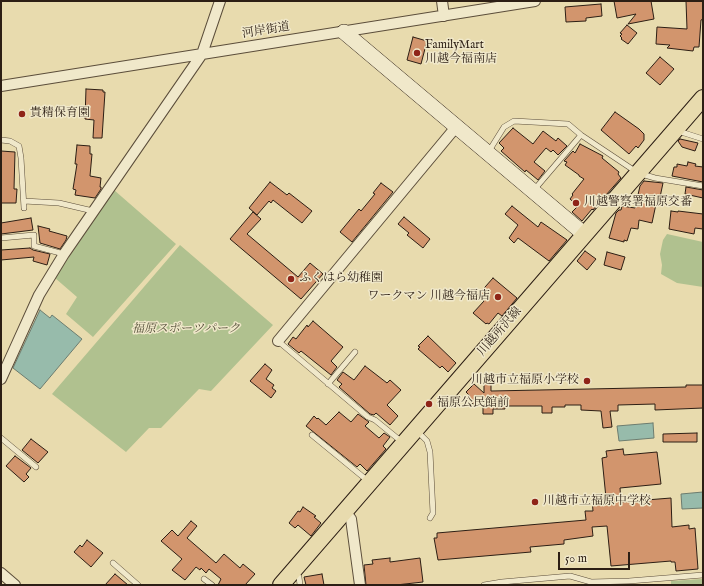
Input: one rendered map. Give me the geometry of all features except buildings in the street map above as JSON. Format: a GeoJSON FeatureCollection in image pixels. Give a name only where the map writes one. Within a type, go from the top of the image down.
{"type":"FeatureCollection","features":[{"type":"Feature","properties":{"kind":"main road","name":"川越所沢線"},"geometry":{"type":"LineString","coordinates":[[281,585],[703,98]]}},
{"type":"Feature","properties":{"kind":"street"},"geometry":{"type":"LineString","coordinates":[[1,379],[39,295],[64,254],[202,54],[220,1]]}},
{"type":"Feature","properties":{"kind":"street"},"geometry":{"type":"LineString","coordinates":[[442,1],[444,16]]}},
{"type":"Feature","properties":{"kind":"street","name":"河岸街道"},"geometry":{"type":"LineString","coordinates":[[1,86],[535,1]]}},
{"type":"Feature","properties":{"kind":"street"},"geometry":{"type":"LineString","coordinates":[[344,32],[584,234]]}},
{"type":"Feature","properties":{"kind":"street"},"geometry":{"type":"LineString","coordinates":[[278,341],[456,127]]}},
{"type":"Feature","properties":{"kind":"street"},"geometry":{"type":"LineString","coordinates":[[345,511],[351,519],[360,585]]}},
{"type":"Feature","properties":{"kind":"street"},"geometry":{"type":"LineString","coordinates":[[1,573],[16,585]]}},
{"type":"Feature","properties":{"kind":"lane"},"geometry":{"type":"LineString","coordinates":[[488,153],[504,127],[514,121],[568,124],[581,135],[638,172],[655,178],[703,186]]}},
{"type":"Feature","properties":{"kind":"lane"},"geometry":{"type":"LineString","coordinates":[[676,130],[683,134],[703,139]]}},
{"type":"Feature","properties":{"kind":"lane"},"geometry":{"type":"LineString","coordinates":[[534,191],[581,135]]}},
{"type":"Feature","properties":{"kind":"lane"},"geometry":{"type":"LineString","coordinates":[[1,140],[10,141],[19,146],[24,208]]}},
{"type":"Feature","properties":{"kind":"lane"},"geometry":{"type":"LineString","coordinates":[[24,200],[59,203],[93,211]]}},
{"type":"Feature","properties":{"kind":"lane"},"geometry":{"type":"LineString","coordinates":[[1,238],[34,235],[34,246],[64,254]]}},
{"type":"Feature","properties":{"kind":"lane"},"geometry":{"type":"LineString","coordinates":[[278,341],[368,417],[375,420],[404,444]]}},
{"type":"Feature","properties":{"kind":"lane"},"geometry":{"type":"LineString","coordinates":[[328,384],[355,352]]}},
{"type":"Feature","properties":{"kind":"lane"},"geometry":{"type":"LineString","coordinates":[[416,430],[428,441],[430,452],[433,513],[430,518]]}},
{"type":"Feature","properties":{"kind":"lane"},"geometry":{"type":"LineString","coordinates":[[312,435],[370,483]]}},
{"type":"Feature","properties":{"kind":"lane"},"geometry":{"type":"LineString","coordinates":[[1,438],[36,467]]}},
{"type":"Feature","properties":{"kind":"lane"},"geometry":{"type":"LineString","coordinates":[[113,563],[138,585]]}},
{"type":"Feature","properties":{"kind":"lane"},"geometry":{"type":"LineString","coordinates":[[294,570],[299,577],[300,585]]}},
{"type":"Feature","properties":{"kind":"lane"},"geometry":{"type":"LineString","coordinates":[[484,585],[570,576],[591,582],[597,582],[703,575]]}},
{"type":"Feature","properties":{"kind":"lane"},"geometry":{"type":"LineString","coordinates":[[204,579],[212,585]]}},
{"type":"Feature","properties":{"kind":"green space"},"geometry":{"type":"Polygon","coordinates":[[[114,190],[176,244],[93,337],[66,314],[77,297],[55,278],[114,190]]]}},
{"type":"Feature","properties":{"kind":"green space"},"geometry":{"type":"Polygon","coordinates":[[[667,234],[703,242],[703,287],[677,283],[661,274],[662,265],[660,254],[663,240],[667,234]]]}},
{"type":"Feature","properties":{"kind":"green space","name":"福原スポーツパーク"},"geometry":{"type":"Polygon","coordinates":[[[180,245],[273,325],[211,391],[199,389],[161,428],[149,428],[126,452],[52,394],[180,245]]]}},
{"type":"Feature","properties":{"kind":"green space"},"geometry":{"type":"Polygon","coordinates":[[[703,579],[703,585],[671,585],[671,581],[703,579]]]}},
{"type":"Feature","properties":{"kind":"shaded area"},"geometry":{"type":"Polygon","coordinates":[[[40,310],[50,318],[52,315],[82,339],[40,389],[13,368],[40,310]]]}},
{"type":"Feature","properties":{"kind":"shaded area"},"geometry":{"type":"Polygon","coordinates":[[[653,423],[654,438],[619,441],[617,426],[653,423]]]}},
{"type":"Feature","properties":{"kind":"shaded area"},"geometry":{"type":"Polygon","coordinates":[[[703,492],[703,508],[682,509],[681,494],[703,492]]]}},
{"type":"Feature","properties":{"kind":"place","name":"FamilyMart 川越今福南店"},"geometry":{"type":"Point","coordinates":[417,53]}},
{"type":"Feature","properties":{"kind":"place","name":"貴精保育園"},"geometry":{"type":"Point","coordinates":[22,114]}},
{"type":"Feature","properties":{"kind":"place","name":"川越警察署福原交番"},"geometry":{"type":"Point","coordinates":[576,203]}},
{"type":"Feature","properties":{"kind":"place","name":"ふくはら幼稚園"},"geometry":{"type":"Point","coordinates":[291,279]}},
{"type":"Feature","properties":{"kind":"place","name":"ワークマン 川越今福店"},"geometry":{"type":"Point","coordinates":[498,297]}},
{"type":"Feature","properties":{"kind":"place","name":"川越市立福原小学校"},"geometry":{"type":"Point","coordinates":[587,381]}},
{"type":"Feature","properties":{"kind":"place","name":"福原公民館前"},"geometry":{"type":"Point","coordinates":[429,404]}},
{"type":"Feature","properties":{"kind":"place","name":"川越市立福原中学校"},"geometry":{"type":"Point","coordinates":[535,502]}}]}
